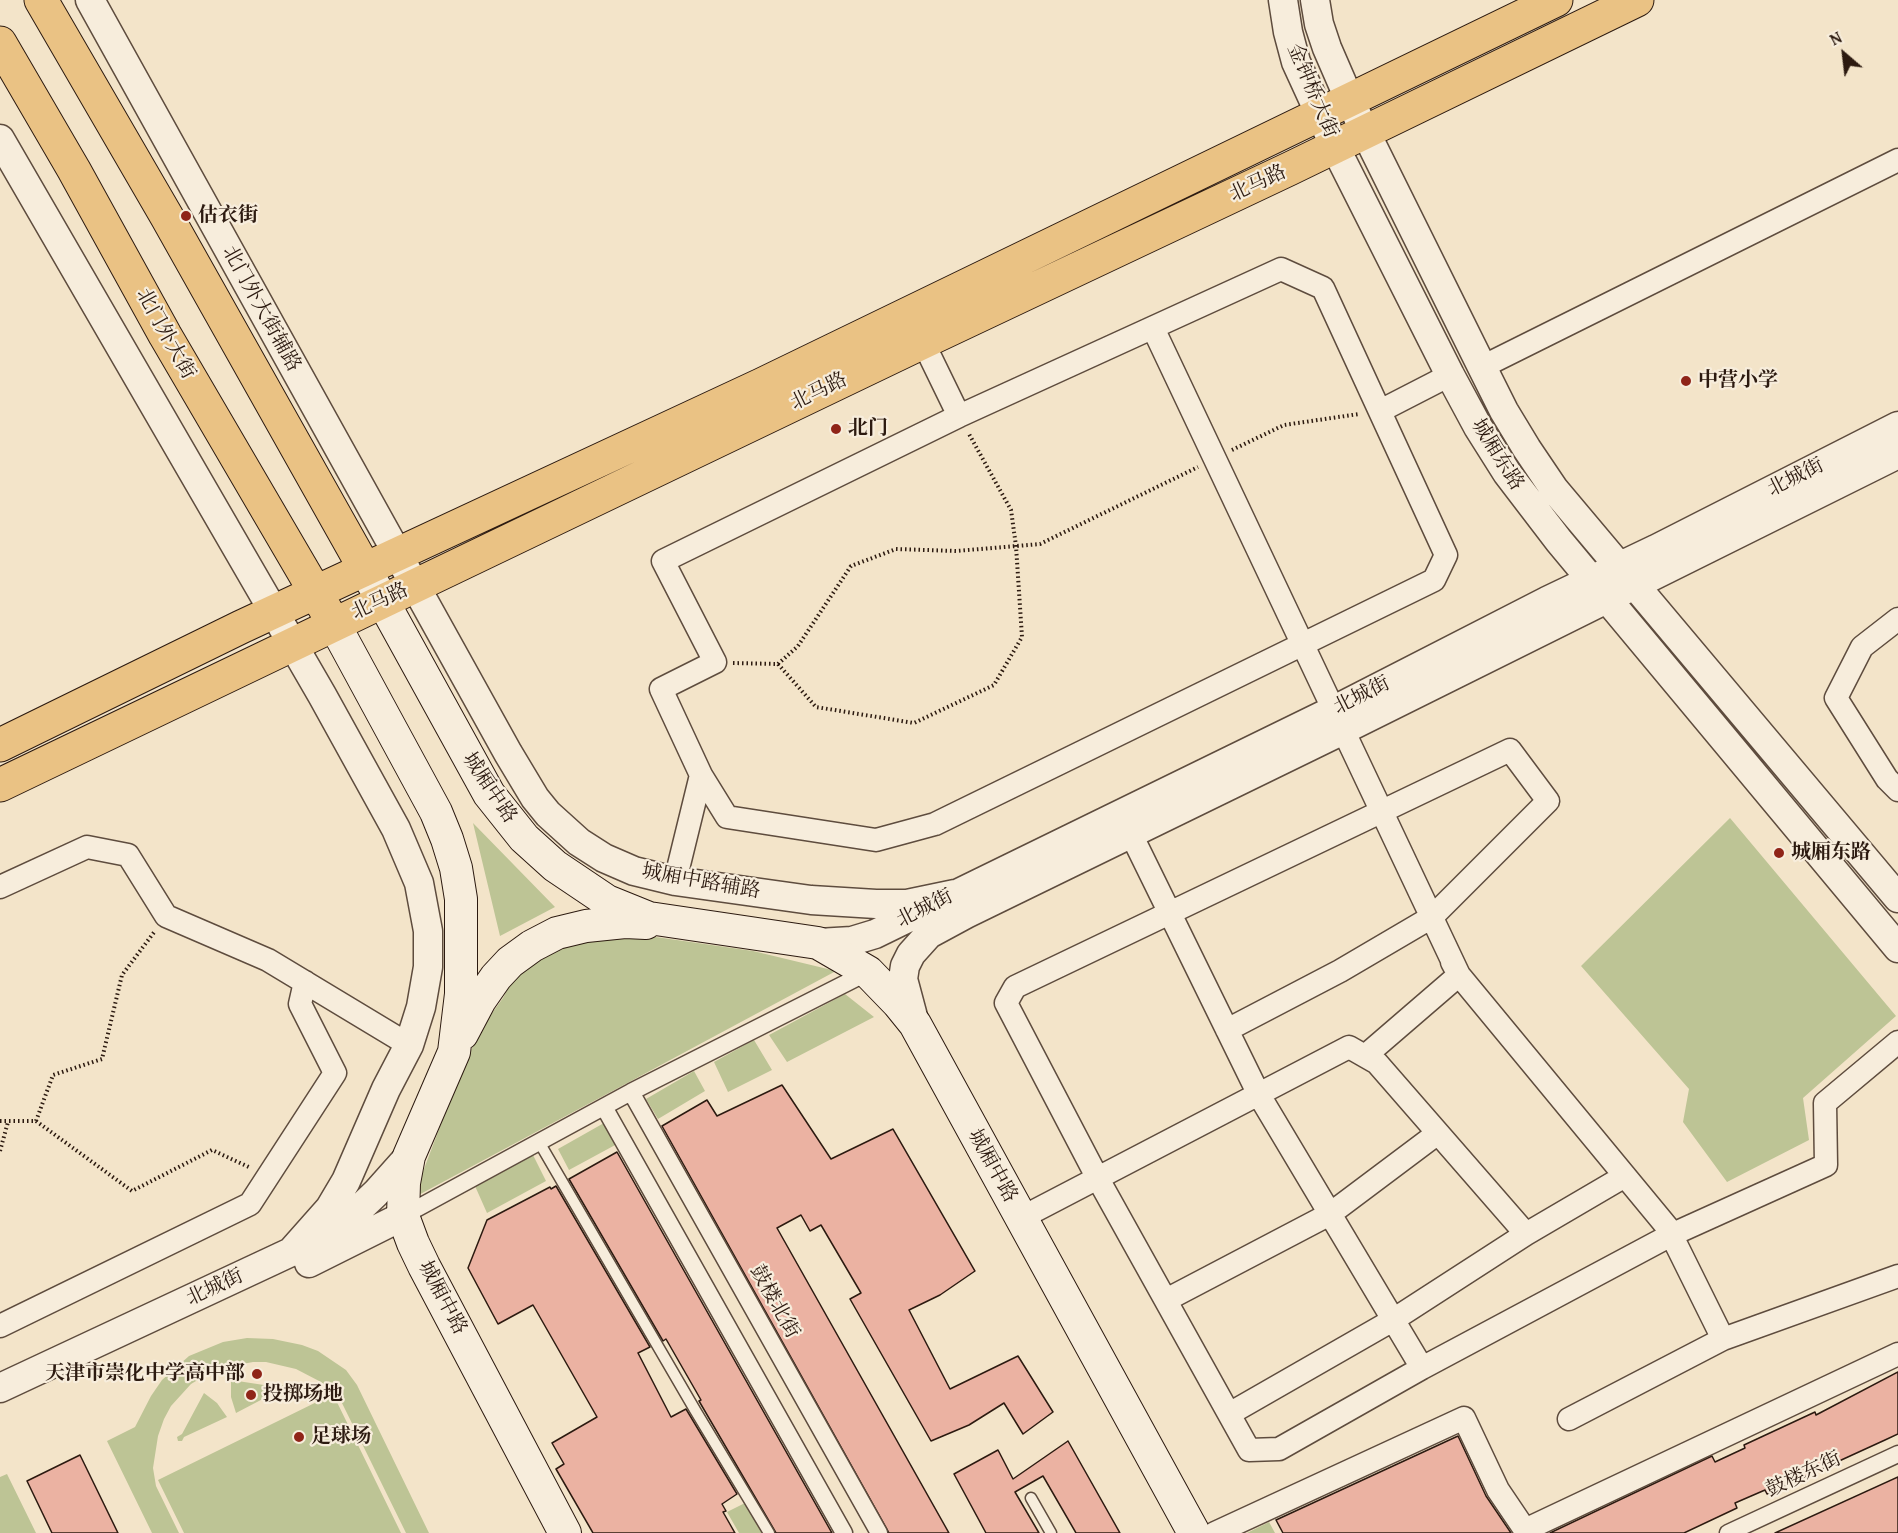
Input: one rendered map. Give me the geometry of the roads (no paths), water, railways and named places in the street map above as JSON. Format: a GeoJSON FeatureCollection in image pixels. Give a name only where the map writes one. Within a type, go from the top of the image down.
{"type":"FeatureCollection","features":[{"type":"Feature","properties":{"kind":"main road"},"geometry":{"type":"LineString","coordinates":[[41,0],[167,217],[365,569]]}},
{"type":"Feature","properties":{"kind":"main road","name":"北马路"},"geometry":{"type":"LineString","coordinates":[[0,745],[316,592],[761,385],[1556,0]]}},
{"type":"Feature","properties":{"kind":"main road","name":"北马路"},"geometry":{"type":"LineString","coordinates":[[0,785],[292,643],[1365,133],[1637,0]]}},
{"type":"Feature","properties":{"kind":"main road","name":"北门外大街"},"geometry":{"type":"LineString","coordinates":[[0,43],[177,355],[334,624]]}},
{"type":"Feature","properties":{"kind":"main road"},"geometry":{"type":"LineString","coordinates":[[1001,267],[1017,298]]}},
{"type":"Feature","properties":{"kind":"main road","name":"城厢中路"},"geometry":{"type":"LineString","coordinates":[[365,569],[476,774],[499,809],[524,838],[555,866],[607,901],[648,918],[689,926],[819,943],[868,972],[898,1003],[915,1024],[1194,1533]]}},
{"type":"Feature","properties":{"kind":"main road","name":"城厢中路"},"geometry":{"type":"LineString","coordinates":[[334,624],[436,812],[456,868],[461,899],[462,956],[459,1015],[454,1052]]}},
{"type":"Feature","properties":{"kind":"main road","name":"城厢中路"},"geometry":{"type":"LineString","coordinates":[[565,1533],[413,1243],[403,1216],[404,1183],[409,1156],[472,1015],[496,977],[520,955],[547,938],[571,929],[598,924],[625,922],[689,926]]}},
{"type":"Feature","properties":{"kind":"street","name":"北门外大街辅路"},"geometry":{"type":"LineString","coordinates":[[90,0],[415,585]]}},
{"type":"Feature","properties":{"kind":"street","name":"金钟桥大街"},"geometry":{"type":"LineString","coordinates":[[1283,0],[1296,62],[1335,147]]}},
{"type":"Feature","properties":{"kind":"street","name":"金钟桥大街"},"geometry":{"type":"LineString","coordinates":[[1315,0],[1319,24],[1327,48],[1350,101]]}},
{"type":"Feature","properties":{"kind":"street","name":"城厢东路"},"geometry":{"type":"LineString","coordinates":[[1350,101],[1504,411],[1554,489],[1898,898]]}},
{"type":"Feature","properties":{"kind":"street"},"geometry":{"type":"LineString","coordinates":[[0,139],[292,643],[396,829],[419,884],[428,931],[428,967],[421,1007],[409,1045],[386,1089],[346,1181],[330,1208],[291,1252]]}},
{"type":"Feature","properties":{"kind":"street","name":"城厢东路"},"geometry":{"type":"LineString","coordinates":[[1335,147],[1450,375],[1478,427],[1507,473],[1559,542],[1600,588],[1898,948]]}},
{"type":"Feature","properties":{"kind":"street"},"geometry":{"type":"LineString","coordinates":[[1482,367],[1898,160]]}},
{"type":"Feature","properties":{"kind":"street"},"geometry":{"type":"LineString","coordinates":[[1281,269],[1323,288],[1446,555],[1434,580],[935,824],[876,840],[727,817],[701,775],[661,689],[715,662],[663,561],[959,417],[1153,328],[1281,269]]}},
{"type":"Feature","properties":{"kind":"street"},"geometry":{"type":"LineString","coordinates":[[1153,328],[1304,643],[1378,812],[1459,975],[1668,1228],[1723,1340]]}},
{"type":"Feature","properties":{"kind":"street"},"geometry":{"type":"LineString","coordinates":[[923,342],[959,417]]}},
{"type":"Feature","properties":{"kind":"street"},"geometry":{"type":"LineString","coordinates":[[1380,411],[1450,375]]}},
{"type":"Feature","properties":{"kind":"street","name":"北城街"},"geometry":{"type":"LineString","coordinates":[[1627,575],[1898,426]]}},
{"type":"Feature","properties":{"kind":"street","name":"北城街"},"geometry":{"type":"LineString","coordinates":[[915,1024],[903,979],[905,966],[920,942],[929,934],[1131,834],[1338,721],[1600,588],[1898,454]]}},
{"type":"Feature","properties":{"kind":"street","name":"城厢中路辅路"},"geometry":{"type":"LineString","coordinates":[[415,585],[535,798],[548,814],[579,842],[598,855],[634,871],[675,881],[811,900],[907,904],[955,894]]}},
{"type":"Feature","properties":{"kind":"street"},"geometry":{"type":"LineString","coordinates":[[1898,619],[1862,647],[1836,698],[1887,779],[1898,790]]}},
{"type":"Feature","properties":{"kind":"street","name":"北城街"},"geometry":{"type":"LineString","coordinates":[[819,943],[852,941],[875,934],[955,894],[1338,721]]}},
{"type":"Feature","properties":{"kind":"street"},"geometry":{"type":"LineString","coordinates":[[1227,1030],[1340,971],[1431,918],[1548,801],[1510,750],[1015,987],[1006,1003],[1097,1177],[1250,1450],[1279,1449],[1422,1368],[1671,1235],[1826,1165],[1825,1104],[1898,1042]]}},
{"type":"Feature","properties":{"kind":"street"},"geometry":{"type":"LineString","coordinates":[[675,881],[701,775]]}},
{"type":"Feature","properties":{"kind":"street"},"geometry":{"type":"LineString","coordinates":[[1131,834],[1259,1095],[1422,1368]]}},
{"type":"Feature","properties":{"kind":"street"},"geometry":{"type":"LineString","coordinates":[[0,887],[87,847],[128,855],[166,916],[268,960],[409,1045]]}},
{"type":"Feature","properties":{"kind":"street"},"geometry":{"type":"LineString","coordinates":[[403,1216],[631,1092],[868,972]]}},
{"type":"Feature","properties":{"kind":"street"},"geometry":{"type":"LineString","coordinates":[[1365,1056],[1459,975]]}},
{"type":"Feature","properties":{"kind":"street"},"geometry":{"type":"LineString","coordinates":[[0,1326],[250,1204],[335,1073],[300,1004],[305,982]]}},
{"type":"Feature","properties":{"kind":"street"},"geometry":{"type":"LineString","coordinates":[[1021,1218],[1348,1047],[1377,1063],[1526,1234]]}},
{"type":"Feature","properties":{"kind":"street","name":"鼓楼北街"},"geometry":{"type":"LineString","coordinates":[[631,1092],[879,1533]]}},
{"type":"Feature","properties":{"kind":"street"},"geometry":{"type":"LineString","coordinates":[[604,1107],[844,1533]]}},
{"type":"Feature","properties":{"kind":"street"},"geometry":{"type":"LineString","coordinates":[[1166,1300],[1330,1214],[1438,1133]]}},
{"type":"Feature","properties":{"kind":"street","name":"北城街"},"geometry":{"type":"LineString","coordinates":[[0,1388],[291,1252],[331,1230],[356,1212],[409,1156]]}},
{"type":"Feature","properties":{"kind":"street"},"geometry":{"type":"LineString","coordinates":[[1229,1414],[1394,1320],[1526,1234],[1625,1176]]}},
{"type":"Feature","properties":{"kind":"street","name":"北城街"},"geometry":{"type":"LineString","coordinates":[[0,1408],[403,1216]]}},
{"type":"Feature","properties":{"kind":"street"},"geometry":{"type":"LineString","coordinates":[[1569,1419],[1723,1340],[1898,1276]]}},
{"type":"Feature","properties":{"kind":"street"},"geometry":{"type":"LineString","coordinates":[[1215,1533],[1464,1418],[1498,1490],[1525,1530],[1898,1354]]}},
{"type":"Feature","properties":{"kind":"street","name":"鼓楼东街"},"geometry":{"type":"LineString","coordinates":[[1728,1533],[1898,1454]]}},
{"type":"Feature","properties":{"kind":"lane"},"geometry":{"type":"LineString","coordinates":[[539,1142],[769,1533]]}},
{"type":"Feature","properties":{"kind":"lane"},"geometry":{"type":"LineString","coordinates":[[1031,1498],[1051,1533]]}},
{"type":"Feature","properties":{"kind":"place","name":"估衣街"},"geometry":{"type":"Point","coordinates":[186,216]}},
{"type":"Feature","properties":{"kind":"place","name":"中营小学"},"geometry":{"type":"Point","coordinates":[1686,381]}},
{"type":"Feature","properties":{"kind":"place","name":"北门"},"geometry":{"type":"Point","coordinates":[836,429]}},
{"type":"Feature","properties":{"kind":"place","name":"城厢东路"},"geometry":{"type":"Point","coordinates":[1779,853]}},
{"type":"Feature","properties":{"kind":"place","name":"天津市崇化中学高中部"},"geometry":{"type":"Point","coordinates":[257,1374]}},
{"type":"Feature","properties":{"kind":"place","name":"投掷场地"},"geometry":{"type":"Point","coordinates":[251,1395]}},
{"type":"Feature","properties":{"kind":"place","name":"足球场"},"geometry":{"type":"Point","coordinates":[299,1437]}}]}
